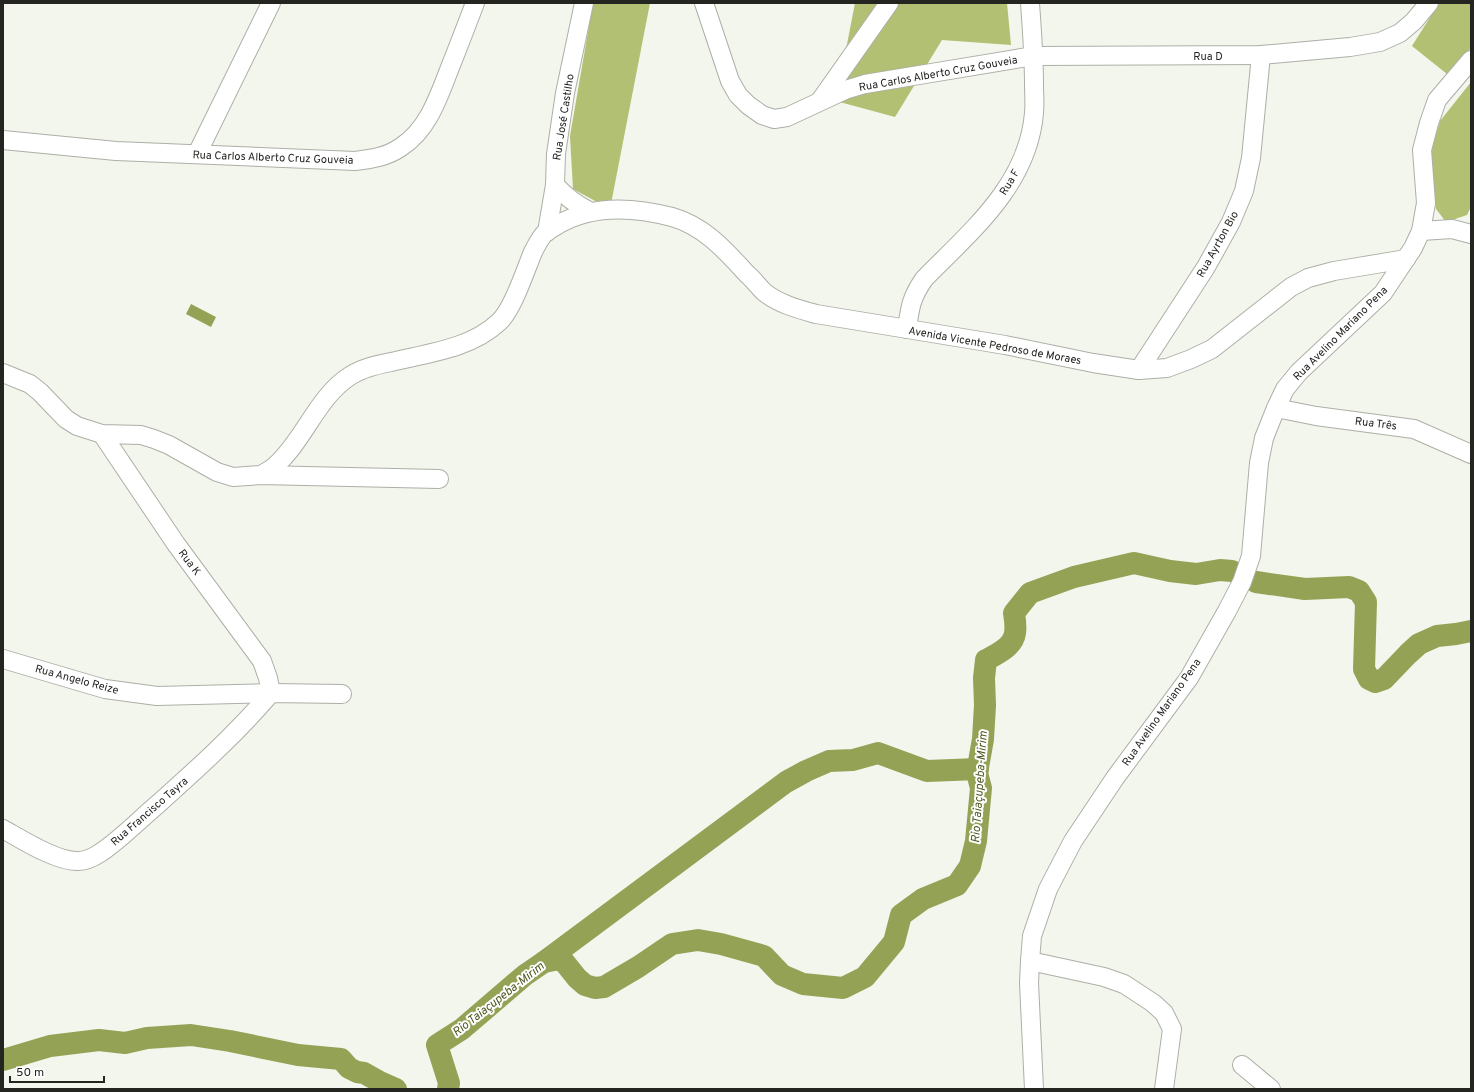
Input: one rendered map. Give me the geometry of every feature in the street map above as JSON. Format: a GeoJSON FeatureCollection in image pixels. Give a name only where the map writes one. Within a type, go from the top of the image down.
{"type":"FeatureCollection","features":[{"type":"Feature","properties":{"kind":"street"},"geometry":{"type":"LineString","coordinates":[[197,154],[271,3]]}},
{"type":"Feature","properties":{"kind":"street","name":"Rua Carlos Alberto Cruz Gouveia"},"geometry":{"type":"LineString","coordinates":[[3,140],[116,151],[355,161],[376,158],[400,148],[410,141],[420,130],[435,105],[476,3]]}},
{"type":"Feature","properties":{"kind":"street","name":"Rua José Castilho"},"geometry":{"type":"LineString","coordinates":[[546,232],[554,185],[556,154],[565,93],[584,3]]}},
{"type":"Feature","properties":{"kind":"street","name":"Rua Carlos Alberto Cruz Gouveia"},"geometry":{"type":"LineString","coordinates":[[704,3],[730,81],[738,94],[748,105],[762,115],[774,119],[787,117],[845,90],[865,84],[1034,56]]}},
{"type":"Feature","properties":{"kind":"street"},"geometry":{"type":"LineString","coordinates":[[819,102],[888,3]]}},
{"type":"Feature","properties":{"kind":"street","name":"Rua F"},"geometry":{"type":"LineString","coordinates":[[907,329],[910,306],[915,292],[924,279],[991,210],[1012,180],[1028,147],[1034,113],[1034,56],[1030,3]]}},
{"type":"Feature","properties":{"kind":"street","name":"Rua D"},"geometry":{"type":"LineString","coordinates":[[1034,56],[1261,55],[1325,50],[1380,42],[1400,33],[1414,21],[1429,3]]}},
{"type":"Feature","properties":{"kind":"street","name":"Rua Ayrton Bio"},"geometry":{"type":"LineString","coordinates":[[1139,370],[1206,267],[1231,222],[1244,191],[1252,158],[1261,55]]}},
{"type":"Feature","properties":{"kind":"street","name":"Rua Avelino Mariano Pena"},"geometry":{"type":"LineString","coordinates":[[1034,1089],[1029,983],[1030,961],[1032,936],[1048,889],[1073,840],[1115,778],[1189,678],[1242,582],[1251,556],[1259,463],[1264,438],[1276,408],[1285,389],[1299,372],[1383,293],[1406,259],[1421,231],[1426,203],[1422,150],[1429,123],[1437,100],[1471,60]]}},
{"type":"Feature","properties":{"kind":"street"},"geometry":{"type":"LineString","coordinates":[[554,185],[572,202],[589,211]]}},
{"type":"Feature","properties":{"kind":"street","name":"Avenida Vicente Pedroso de Moraes"},"geometry":{"type":"LineString","coordinates":[[261,475],[275,467],[285,456],[319,408],[350,376],[376,366],[458,346],[476,338],[500,321],[512,303],[534,250],[546,232],[567,220],[589,211],[619,209],[647,211],[694,225],[721,246],[764,291],[775,299],[789,306],[816,314],[1005,345],[1093,363],[1139,370],[1167,368],[1191,359],[1212,348],[1291,287],[1308,278],[1334,271],[1406,259]]}},
{"type":"Feature","properties":{"kind":"street"},"geometry":{"type":"LineString","coordinates":[[1421,231],[1452,229],[1471,234]]}},
{"type":"Feature","properties":{"kind":"street"},"geometry":{"type":"LineString","coordinates":[[3,373],[35,388],[66,419],[77,426],[102,434],[141,435],[154,439],[169,445],[217,472],[233,477],[261,475],[439,479]]}},
{"type":"Feature","properties":{"kind":"street","name":"Rua Três"},"geometry":{"type":"LineString","coordinates":[[1276,408],[1316,416],[1414,429],[1471,454]]}},
{"type":"Feature","properties":{"kind":"street","name":"Rua K"},"geometry":{"type":"LineString","coordinates":[[102,434],[176,544],[262,661],[271,693]]}},
{"type":"Feature","properties":{"kind":"street","name":"Rua Angelo Reize"},"geometry":{"type":"LineString","coordinates":[[3,659],[105,689],[156,696],[271,693],[342,694]]}},
{"type":"Feature","properties":{"kind":"street","name":"Rua Francisco Tayra"},"geometry":{"type":"LineString","coordinates":[[3,829],[59,858],[78,861],[99,854],[116,841],[193,772],[259,707],[271,693]]}},
{"type":"Feature","properties":{"kind":"street"},"geometry":{"type":"LineString","coordinates":[[1030,961],[1104,977],[1124,984],[1153,1003],[1164,1013],[1172,1029],[1164,1089]]}},
{"type":"Feature","properties":{"kind":"street"},"geometry":{"type":"LineString","coordinates":[[1242,1065],[1271,1089]]}},
{"type":"Feature","properties":{"kind":"shaded area"},"geometry":{"type":"Polygon","coordinates":[[[593,3],[650,3],[610,209],[573,189],[570,136],[593,3]]]}},
{"type":"Feature","properties":{"kind":"shaded area"},"geometry":{"type":"Polygon","coordinates":[[[855,3],[1007,3],[1011,45],[942,40],[895,117],[836,101],[855,3]]]}},
{"type":"Feature","properties":{"kind":"shaded area"},"geometry":{"type":"Polygon","coordinates":[[[1439,3],[1471,3],[1471,48],[1447,74],[1412,46],[1439,3]]]}},
{"type":"Feature","properties":{"kind":"shaded area"},"geometry":{"type":"Polygon","coordinates":[[[1471,82],[1471,207],[1467,215],[1446,222],[1436,209],[1429,159],[1440,121],[1471,82]]]}},
{"type":"Feature","properties":{"kind":"shaded area"},"geometry":{"type":"Polygon","coordinates":[[[191,304],[216,317],[211,327],[186,314],[191,304]]]}},
{"type":"Feature","properties":{"kind":"waterway","name":"Rio Taiaçupeba-Mirim"},"geometry":{"type":"LineString","coordinates":[[448,1089],[449,1083],[437,1045],[462,1029],[525,975],[544,962],[559,959],[565,963],[577,978],[585,985],[595,988],[604,987],[638,967],[672,944],[698,940],[721,944],[764,956],[782,975],[803,984],[843,988],[865,977],[894,942],[901,915],[923,899],[957,885],[970,866],[976,841],[981,788],[977,773],[983,739],[985,705],[984,678],[986,660],[1004,650],[1014,638],[1014,613],[1030,593],[1074,577],[1134,563],[1170,571],[1196,574],[1220,570],[1232,571]]}},
{"type":"Feature","properties":{"kind":"waterway","name":"Rio Taiaçupeba-Mirim"},"geometry":{"type":"LineString","coordinates":[[1256,582],[1305,589],[1349,587],[1359,591],[1366,602],[1364,669],[1369,679],[1375,682],[1384,679],[1419,644],[1437,636],[1471,631]]}},
{"type":"Feature","properties":{"kind":"waterway"},"geometry":{"type":"LineString","coordinates":[[544,962],[786,782],[806,771],[829,761],[853,760],[878,753],[927,771],[978,769]]}},
{"type":"Feature","properties":{"kind":"waterway","name":"Rio Taiaçupeba-Mirim"},"geometry":{"type":"LineString","coordinates":[[3,1060],[50,1046],[99,1040],[125,1043],[147,1038],[191,1035],[230,1041],[298,1055],[341,1059],[349,1068],[357,1072],[364,1073],[396,1089]]}}]}
